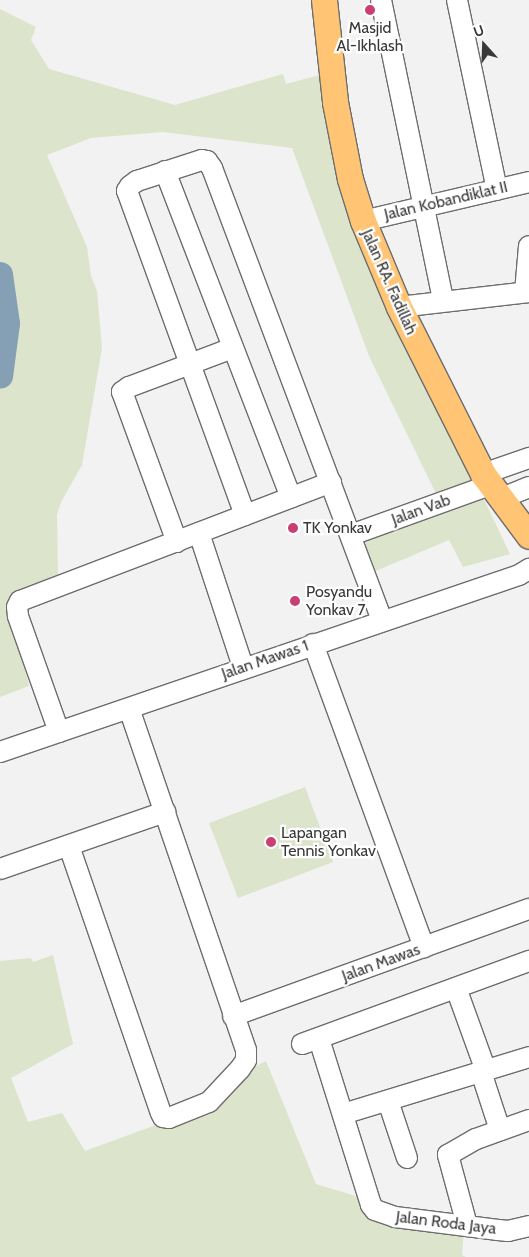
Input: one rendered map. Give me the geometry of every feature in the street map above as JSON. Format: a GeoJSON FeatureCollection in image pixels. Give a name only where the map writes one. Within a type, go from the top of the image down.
{"type":"FeatureCollection","features":[{"type":"Feature","properties":{"kind":"main road","name":"Jalan RA. Fadillah"},"geometry":{"type":"LineString","coordinates":[[324,0],[335,102],[350,179],[363,221],[399,308],[492,486],[529,536]]}},
{"type":"Feature","properties":{"kind":"street"},"geometry":{"type":"LineString","coordinates":[[381,0],[444,299]]}},
{"type":"Feature","properties":{"kind":"street"},"geometry":{"type":"LineString","coordinates":[[457,0],[497,190]]}},
{"type":"Feature","properties":{"kind":"street"},"geometry":{"type":"LineString","coordinates":[[246,515],[128,191],[134,183],[202,160],[207,161],[212,168],[382,621]]}},
{"type":"Feature","properties":{"kind":"street"},"geometry":{"type":"LineString","coordinates":[[165,171],[291,497]]}},
{"type":"Feature","properties":{"kind":"street","name":"Jalan Kobandiklat II"},"geometry":{"type":"LineString","coordinates":[[363,221],[529,182]]}},
{"type":"Feature","properties":{"kind":"street"},"geometry":{"type":"LineString","coordinates":[[399,308],[527,292],[529,246]]}},
{"type":"Feature","properties":{"kind":"street"},"geometry":{"type":"LineString","coordinates":[[177,542],[122,395],[124,390],[129,387],[233,348]]}},
{"type":"Feature","properties":{"kind":"street"},"geometry":{"type":"LineString","coordinates":[[492,486],[529,458]]}},
{"type":"Feature","properties":{"kind":"street"},"geometry":{"type":"LineString","coordinates":[[60,732],[18,616],[18,604],[24,598],[177,542],[331,482]]}},
{"type":"Feature","properties":{"kind":"street"},"geometry":{"type":"LineString","coordinates":[[492,486],[529,487]]}},
{"type":"Feature","properties":{"kind":"street","name":"Jalan Vab"},"geometry":{"type":"LineString","coordinates":[[351,535],[492,486]]}},
{"type":"Feature","properties":{"kind":"street"},"geometry":{"type":"LineString","coordinates":[[198,533],[243,668]]}},
{"type":"Feature","properties":{"kind":"street","name":"Jalan Mawas 1"},"geometry":{"type":"LineString","coordinates":[[0,752],[519,575],[529,568]]}},
{"type":"Feature","properties":{"kind":"street"},"geometry":{"type":"LineString","coordinates":[[313,644],[424,947]]}},
{"type":"Feature","properties":{"kind":"street"},"geometry":{"type":"LineString","coordinates":[[70,846],[163,1117],[169,1118],[209,1102],[240,1069],[247,1054],[129,708]]}},
{"type":"Feature","properties":{"kind":"street"},"geometry":{"type":"LineString","coordinates":[[0,869],[165,812]]}},
{"type":"Feature","properties":{"kind":"street","name":"Jalan Mawas"},"geometry":{"type":"LineString","coordinates":[[233,1016],[529,909]]}},
{"type":"Feature","properties":{"kind":"street"},"geometry":{"type":"LineString","coordinates":[[529,961],[310,1042],[342,1114],[529,1057]]}},
{"type":"Feature","properties":{"kind":"street"},"geometry":{"type":"LineString","coordinates":[[456,988],[500,1130]]}},
{"type":"Feature","properties":{"kind":"street"},"geometry":{"type":"LineString","coordinates":[[388,1101],[407,1158]]}},
{"type":"Feature","properties":{"kind":"street","name":"Jalan Roda Jaya"},"geometry":{"type":"LineString","coordinates":[[342,1114],[371,1204],[375,1210],[395,1217],[508,1231],[529,1226]]}},
{"type":"Feature","properties":{"kind":"street"},"geometry":{"type":"LineString","coordinates":[[467,1225],[448,1155],[476,1139],[500,1130],[528,1124]]}},
{"type":"Feature","properties":{"kind":"green space"},"geometry":{"type":"Polygon","coordinates":[[[0,9],[36,27],[31,40],[49,69],[175,105],[283,74],[286,84],[327,73],[364,248],[510,554],[463,567],[449,540],[371,573],[353,547],[443,508],[369,356],[292,148],[163,132],[91,138],[47,155],[87,247],[91,276],[97,291],[102,348],[82,465],[61,502],[57,515],[58,576],[14,623],[29,686],[0,697],[0,9]]]}},
{"type":"Feature","properties":{"kind":"green space","name":"Lapangan Tennis Yonkav"},"geometry":{"type":"Polygon","coordinates":[[[305,787],[333,862],[238,898],[209,823],[305,787]]]}},
{"type":"Feature","properties":{"kind":"green space"},"geometry":{"type":"Polygon","coordinates":[[[53,955],[73,1044],[11,1078],[28,1122],[62,1113],[85,1151],[183,1115],[186,1123],[211,1114],[211,1090],[266,1061],[316,1184],[464,1229],[462,1255],[466,1257],[0,1257],[0,961],[31,958],[33,962],[53,955]]]}},
{"type":"Feature","properties":{"kind":"waterway"},"geometry":{"type":"LineString","coordinates":[[0,274],[7,323],[0,376]]}},
{"type":"Feature","properties":{"kind":"place","name":"Masjid Al-Ikhlash"},"geometry":{"type":"Point","coordinates":[370,10]}},
{"type":"Feature","properties":{"kind":"place","name":"TK Yonkav"},"geometry":{"type":"Point","coordinates":[293,528]}},
{"type":"Feature","properties":{"kind":"place","name":"Posyandu Yonkav 7"},"geometry":{"type":"Point","coordinates":[295,601]}},
{"type":"Feature","properties":{"kind":"place","name":"Lapangan Tennis Yonkav"},"geometry":{"type":"Point","coordinates":[271,842]}}]}
